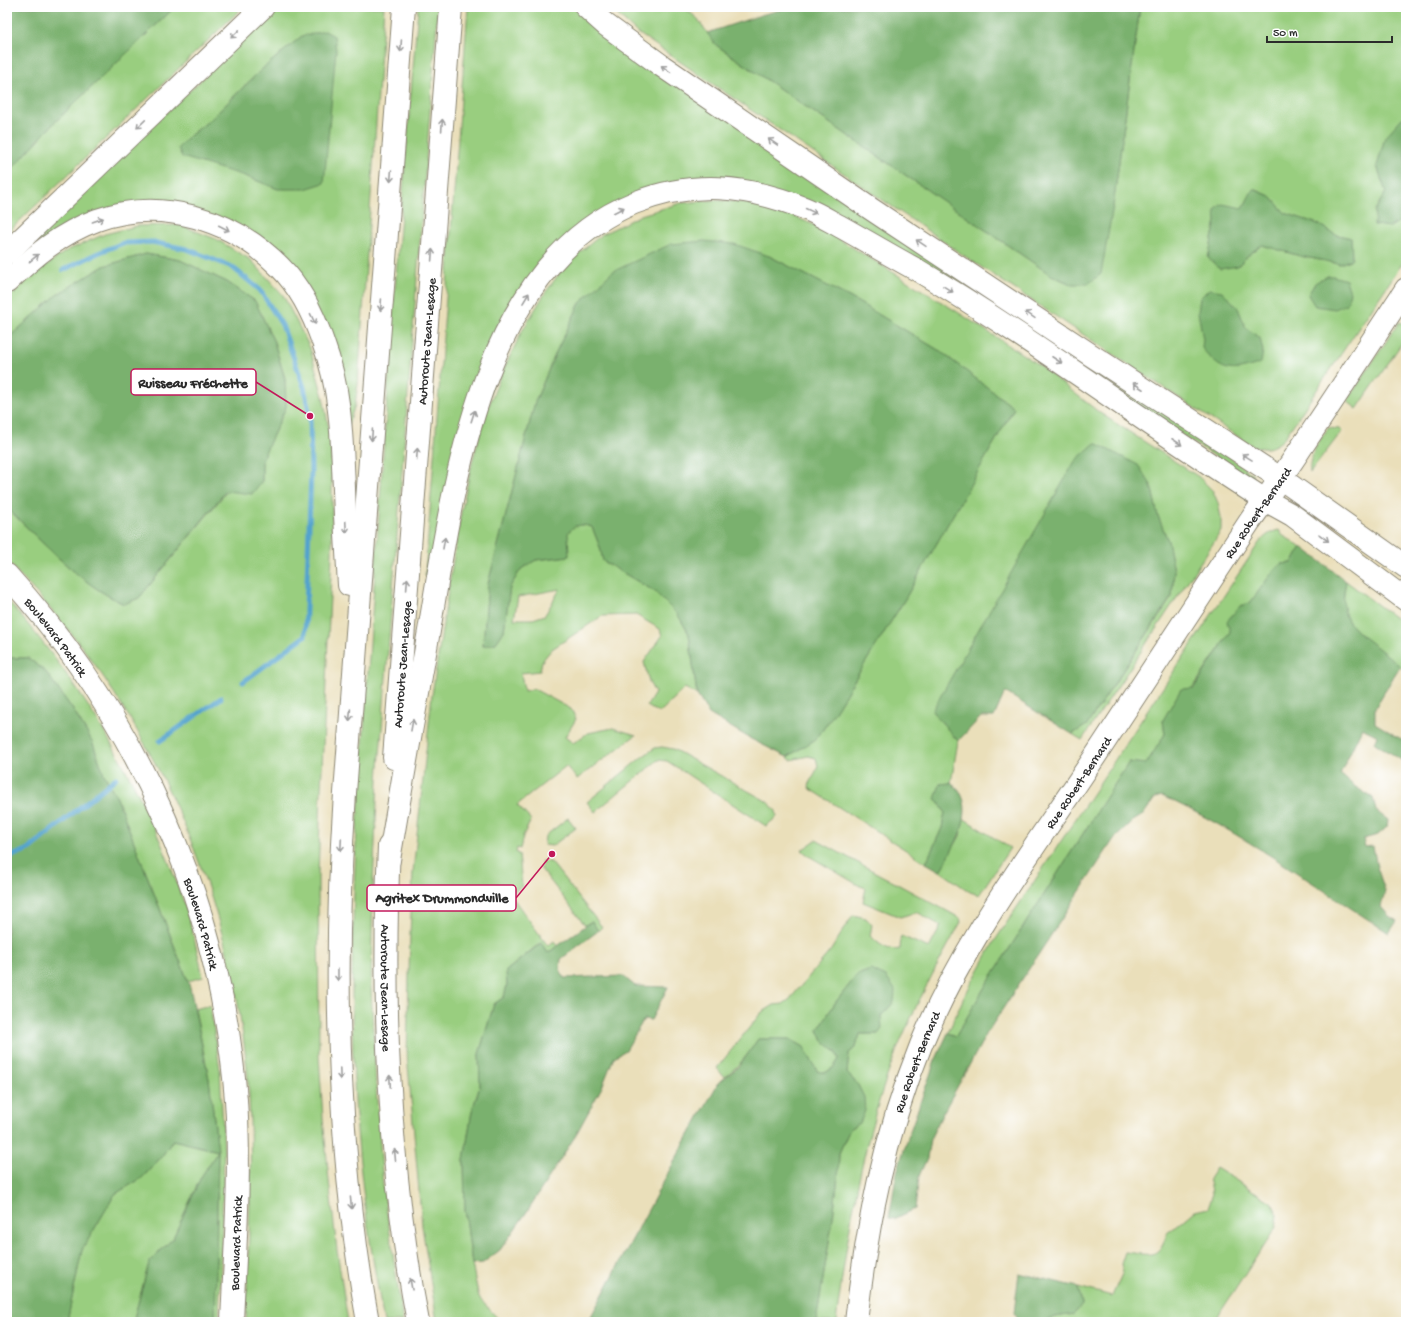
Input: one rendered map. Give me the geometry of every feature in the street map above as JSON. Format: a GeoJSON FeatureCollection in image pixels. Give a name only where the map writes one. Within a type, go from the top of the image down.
{"type":"FeatureCollection","features":[{"type":"Feature","properties":{"kind":"main road"},"geometry":{"type":"LineString","coordinates":[[7,253],[263,7]]}},
{"type":"Feature","properties":{"kind":"main road"},"geometry":{"type":"LineString","coordinates":[[368,1322],[358,1264],[347,1170],[341,1089],[338,936],[340,861],[404,7]]}},
{"type":"Feature","properties":{"kind":"main road","name":"Autoroute Jean-Lesage"},"geometry":{"type":"LineString","coordinates":[[418,1322],[403,1231],[392,1120],[387,1002],[389,860],[394,760],[403,636],[451,7]]}},
{"type":"Feature","properties":{"kind":"main road"},"geometry":{"type":"LineString","coordinates":[[586,7],[606,25],[662,66],[868,207],[1123,377],[1280,478],[1406,567]]}},
{"type":"Feature","properties":{"kind":"main road"},"geometry":{"type":"LineString","coordinates":[[389,860],[448,518],[464,448],[480,396],[503,341],[523,304],[544,272],[574,240],[590,227],[621,209],[654,196],[704,188],[740,189],[759,193],[808,210],[855,235],[952,291],[1071,369],[1144,421],[1265,500],[1292,515],[1406,600]]}},
{"type":"Feature","properties":{"kind":"main road"},"geometry":{"type":"LineString","coordinates":[[7,282],[43,250],[63,236],[97,220],[129,212],[147,211],[167,211],[185,214],[218,224],[250,243],[281,268],[293,284],[314,321],[324,343],[338,401],[342,440],[353,676]]}},
{"type":"Feature","properties":{"kind":"main road","name":"Rue Robert-Bernard"},"geometry":{"type":"LineString","coordinates":[[856,1322],[869,1226],[886,1148],[908,1079],[922,1043],[962,959],[987,919],[1406,289]]}},
{"type":"Feature","properties":{"kind":"main road","name":"Boulevard Patrick"},"geometry":{"type":"LineString","coordinates":[[7,575],[49,624],[74,658],[95,688],[136,756],[159,803],[179,851],[202,919],[217,973],[230,1050],[236,1100],[237,1175],[232,1322]]}},
{"type":"Feature","properties":{"kind":"green space"},"geometry":{"type":"Polygon","coordinates":[[[12,7],[175,7],[55,122],[7,174],[7,15],[11,15],[12,7]]]}},
{"type":"Feature","properties":{"kind":"green space"},"geometry":{"type":"Polygon","coordinates":[[[175,7],[243,7],[7,233],[7,174],[55,122],[175,7]]]}},
{"type":"Feature","properties":{"kind":"green space"},"geometry":{"type":"Polygon","coordinates":[[[276,7],[384,7],[358,384],[355,405],[348,425],[280,255],[140,203],[7,273],[7,262],[246,38],[276,7]],[[302,36],[261,70],[211,119],[187,138],[245,176],[278,189],[302,36]]]}},
{"type":"Feature","properties":{"kind":"green space"},"geometry":{"type":"Polygon","coordinates":[[[418,7],[438,7],[378,780],[373,884],[371,987],[376,1086],[383,1186],[403,1322],[384,1322],[365,1210],[357,1131],[354,1091],[352,1009],[353,927],[356,845],[393,313],[418,7]]]}},
{"type":"Feature","properties":{"kind":"green space"},"geometry":{"type":"Polygon","coordinates":[[[468,7],[573,7],[593,25],[1225,453],[1253,475],[1251,479],[831,213],[668,185],[526,283],[429,577],[425,576],[468,7]]]}},
{"type":"Feature","properties":{"kind":"green space"},"geometry":{"type":"Polygon","coordinates":[[[609,7],[683,7],[697,18],[716,45],[1051,275],[1071,284],[1113,206],[1140,7],[1406,7],[1406,118],[1402,118],[1377,166],[1386,192],[1375,210],[1390,227],[1406,217],[1406,258],[1283,440],[1274,446],[1267,448],[1259,447],[1249,444],[966,257],[635,31],[609,7]],[[1254,189],[1243,208],[1216,221],[1208,258],[1238,266],[1248,255],[1262,245],[1300,256],[1340,264],[1352,259],[1351,238],[1334,234],[1318,224],[1285,213],[1270,196],[1254,189]]]}},
{"type":"Feature","properties":{"kind":"green space"},"geometry":{"type":"Polygon","coordinates":[[[791,7],[1140,7],[1113,206],[1101,274],[1088,284],[1071,284],[1051,275],[716,45],[707,33],[761,15],[791,7]]]}},
{"type":"Feature","properties":{"kind":"green space"},"geometry":{"type":"Polygon","coordinates":[[[325,31],[334,36],[336,50],[324,183],[305,189],[278,189],[245,176],[182,157],[178,148],[187,138],[211,119],[261,70],[302,36],[325,31]]]}},
{"type":"Feature","properties":{"kind":"green space"},"geometry":{"type":"Polygon","coordinates":[[[1402,118],[1406,118],[1406,217],[1390,227],[1374,225],[1375,210],[1386,192],[1377,166],[1385,137],[1402,118]]]}},
{"type":"Feature","properties":{"kind":"green space"},"geometry":{"type":"Polygon","coordinates":[[[1253,189],[1270,196],[1285,213],[1318,224],[1334,234],[1351,238],[1352,259],[1340,264],[1300,256],[1262,245],[1248,255],[1238,266],[1220,269],[1208,258],[1216,221],[1215,210],[1222,204],[1243,208],[1253,189]]]}},
{"type":"Feature","properties":{"kind":"green space"},"geometry":{"type":"Polygon","coordinates":[[[714,200],[750,203],[781,211],[819,227],[956,311],[1039,365],[1100,413],[1199,477],[1213,491],[1218,503],[1221,518],[1221,530],[1082,740],[1072,734],[1087,725],[1172,597],[1174,571],[1168,541],[1158,516],[1151,485],[932,711],[958,741],[951,783],[940,784],[938,801],[945,812],[942,828],[926,863],[809,788],[810,781],[818,766],[816,758],[808,756],[791,760],[787,757],[816,739],[829,721],[905,599],[1014,408],[940,351],[851,298],[769,256],[580,303],[557,350],[535,402],[488,584],[483,646],[496,643],[504,631],[510,587],[521,569],[536,560],[568,556],[567,533],[573,527],[579,525],[588,526],[592,527],[600,547],[603,561],[654,591],[678,615],[689,634],[697,695],[685,688],[659,713],[647,706],[655,693],[649,682],[644,662],[662,636],[660,629],[636,615],[602,616],[552,649],[542,661],[540,671],[521,673],[524,691],[534,689],[571,709],[576,719],[565,737],[573,743],[588,733],[613,728],[636,735],[577,779],[566,766],[517,805],[531,820],[523,836],[520,849],[517,848],[516,853],[519,854],[522,886],[510,894],[548,946],[554,941],[557,946],[548,953],[540,943],[506,971],[507,985],[504,997],[494,1004],[479,1054],[480,1086],[472,1111],[464,1160],[465,1210],[472,1264],[479,1298],[501,1322],[437,1322],[422,1226],[407,1054],[410,934],[413,872],[432,695],[461,513],[473,459],[487,410],[501,375],[521,333],[545,293],[567,263],[601,235],[641,215],[681,203],[714,200]],[[560,589],[518,597],[514,619],[533,619],[545,615],[560,589]]]}},
{"type":"Feature","properties":{"kind":"green space"},"geometry":{"type":"Polygon","coordinates":[[[180,225],[216,239],[251,260],[283,295],[310,348],[323,397],[330,435],[332,474],[332,553],[318,877],[319,1056],[329,1181],[337,1250],[348,1322],[246,1322],[250,1180],[249,1094],[243,1037],[233,981],[220,926],[202,871],[181,818],[157,767],[129,717],[98,669],[77,641],[7,561],[7,508],[76,573],[91,585],[124,604],[139,598],[227,491],[262,481],[262,459],[286,407],[285,378],[274,342],[255,301],[227,282],[180,260],[146,254],[104,266],[58,294],[7,339],[7,299],[35,274],[66,251],[105,234],[137,226],[180,225]]]}},
{"type":"Feature","properties":{"kind":"green space"},"geometry":{"type":"Polygon","coordinates":[[[704,241],[734,244],[769,256],[851,298],[940,351],[1014,408],[905,599],[829,721],[816,739],[787,757],[751,739],[709,714],[697,695],[689,634],[678,615],[654,591],[603,561],[600,547],[592,527],[579,525],[574,527],[568,533],[569,556],[536,560],[521,569],[510,587],[504,631],[496,643],[483,646],[488,584],[535,402],[557,350],[580,303],[612,272],[671,244],[704,241]]]}},
{"type":"Feature","properties":{"kind":"green space"},"geometry":{"type":"Polygon","coordinates":[[[146,254],[180,260],[227,282],[255,301],[274,342],[285,379],[286,407],[262,459],[262,481],[252,494],[226,491],[139,598],[124,604],[91,585],[76,573],[7,508],[7,339],[58,294],[104,266],[146,254]]]}},
{"type":"Feature","properties":{"kind":"green space"},"geometry":{"type":"Polygon","coordinates":[[[1327,276],[1333,276],[1346,280],[1350,292],[1347,304],[1335,309],[1315,306],[1308,295],[1315,283],[1327,276]]]}},
{"type":"Feature","properties":{"kind":"green space"},"geometry":{"type":"Polygon","coordinates":[[[1209,289],[1222,291],[1238,308],[1246,328],[1260,338],[1263,351],[1261,363],[1242,369],[1228,369],[1216,363],[1202,348],[1203,339],[1198,312],[1200,298],[1209,289]]]}},
{"type":"Feature","properties":{"kind":"green space"},"geometry":{"type":"Polygon","coordinates":[[[1399,322],[1406,324],[1406,337],[1357,409],[1347,401],[1399,322]]]}},
{"type":"Feature","properties":{"kind":"green space"},"geometry":{"type":"Polygon","coordinates":[[[1328,428],[1339,429],[1342,431],[1310,473],[1312,455],[1328,428]]]}},
{"type":"Feature","properties":{"kind":"green space"},"geometry":{"type":"Polygon","coordinates":[[[1095,443],[1138,465],[1151,485],[1158,516],[1168,541],[1174,571],[1172,596],[1087,725],[1072,734],[1005,692],[994,717],[981,717],[958,741],[932,711],[1075,461],[1095,443]]]}},
{"type":"Feature","properties":{"kind":"green space"},"geometry":{"type":"Polygon","coordinates":[[[1279,530],[1282,535],[1302,547],[1292,563],[1281,564],[1274,570],[1250,603],[1240,606],[1230,632],[1193,688],[1163,720],[1165,734],[1146,765],[1129,762],[986,985],[956,1036],[948,1033],[964,997],[994,942],[1259,543],[1263,538],[1279,530]]]}},
{"type":"Feature","properties":{"kind":"green space"},"geometry":{"type":"Polygon","coordinates":[[[1302,547],[1346,581],[1344,605],[1345,614],[1348,621],[1360,634],[1400,666],[1375,708],[1375,723],[1406,742],[1406,763],[1375,743],[1378,736],[1362,728],[1340,774],[1354,786],[1373,798],[1376,811],[1388,820],[1387,827],[1378,835],[1363,839],[1365,847],[1373,846],[1377,867],[1385,891],[1381,907],[1389,916],[1397,921],[1389,933],[1278,860],[1221,826],[1162,796],[1155,798],[1143,815],[1133,821],[1114,839],[987,1033],[930,1139],[927,1158],[919,1176],[915,1209],[894,1219],[889,1218],[897,1172],[909,1134],[935,1061],[948,1033],[956,1036],[986,985],[1129,762],[1146,764],[1165,734],[1163,720],[1181,689],[1194,688],[1230,632],[1227,621],[1240,606],[1250,603],[1274,570],[1281,564],[1292,563],[1302,547]]]}},
{"type":"Feature","properties":{"kind":"green space"},"geometry":{"type":"Polygon","coordinates":[[[1346,581],[1406,626],[1406,671],[1359,634],[1348,620],[1345,613],[1344,604],[1346,581]]]}},
{"type":"Feature","properties":{"kind":"green space"},"geometry":{"type":"Polygon","coordinates":[[[7,600],[63,669],[88,706],[133,783],[170,864],[185,906],[203,977],[188,981],[117,798],[104,774],[92,741],[73,710],[45,671],[28,658],[7,658],[7,600]]]}},
{"type":"Feature","properties":{"kind":"green space"},"geometry":{"type":"Polygon","coordinates":[[[7,658],[28,658],[45,671],[73,710],[92,741],[104,774],[117,798],[190,987],[209,1079],[218,1151],[173,1140],[162,1156],[142,1178],[115,1194],[82,1250],[67,1322],[7,1322],[7,658]]]}},
{"type":"Feature","properties":{"kind":"green space"},"geometry":{"type":"Polygon","coordinates":[[[662,747],[673,749],[768,802],[776,811],[777,817],[766,826],[667,761],[658,760],[595,812],[587,802],[642,757],[655,748],[662,747]]]}},
{"type":"Feature","properties":{"kind":"green space"},"geometry":{"type":"Polygon","coordinates":[[[951,783],[958,788],[964,801],[965,812],[956,843],[940,871],[926,863],[942,828],[945,812],[935,799],[940,784],[951,783]]]}},
{"type":"Feature","properties":{"kind":"green space"},"geometry":{"type":"Polygon","coordinates":[[[568,818],[576,828],[552,846],[544,845],[545,836],[568,818]]]}},
{"type":"Feature","properties":{"kind":"green space"},"geometry":{"type":"Polygon","coordinates":[[[963,818],[1010,848],[979,895],[970,892],[940,871],[960,836],[963,818]]]}},
{"type":"Feature","properties":{"kind":"green space"},"geometry":{"type":"Polygon","coordinates":[[[816,840],[960,918],[961,922],[912,1015],[898,1047],[875,1114],[858,1183],[836,1322],[816,1322],[833,1217],[838,1177],[839,1153],[850,1129],[860,1123],[858,1085],[847,1073],[849,1053],[856,1047],[860,1034],[878,1034],[881,1016],[894,1002],[871,970],[857,975],[835,1003],[818,1030],[823,1041],[836,1052],[839,1059],[834,1067],[825,1073],[817,1071],[804,1047],[790,1039],[758,1039],[743,1060],[724,1077],[717,1068],[761,1013],[774,1005],[783,1004],[790,999],[831,950],[853,915],[866,918],[872,925],[870,936],[880,944],[896,950],[900,949],[901,936],[929,948],[941,926],[917,912],[900,917],[863,902],[866,888],[809,856],[802,850],[816,840]]]}},
{"type":"Feature","properties":{"kind":"green space"},"geometry":{"type":"Polygon","coordinates":[[[542,861],[551,862],[602,927],[598,931],[592,921],[585,925],[541,869],[542,861]]]}},
{"type":"Feature","properties":{"kind":"green space"},"geometry":{"type":"Polygon","coordinates":[[[592,921],[598,931],[561,959],[560,969],[564,978],[623,976],[635,986],[668,987],[651,1020],[644,1019],[626,1050],[614,1057],[602,1087],[574,1138],[526,1213],[500,1250],[483,1263],[472,1264],[465,1210],[464,1160],[472,1111],[480,1086],[479,1054],[494,1004],[504,997],[507,985],[506,971],[541,943],[548,953],[592,921]]]}},
{"type":"Feature","properties":{"kind":"green space"},"geometry":{"type":"Polygon","coordinates":[[[871,970],[886,977],[895,990],[894,1002],[881,1016],[882,1029],[878,1034],[860,1034],[856,1047],[849,1053],[847,1073],[858,1085],[864,1097],[865,1111],[860,1123],[850,1129],[839,1153],[838,1177],[833,1217],[816,1322],[588,1322],[717,1085],[737,1068],[758,1039],[790,1039],[804,1047],[817,1071],[825,1073],[834,1067],[839,1059],[836,1052],[823,1041],[818,1030],[835,1003],[857,975],[871,970]]]}},
{"type":"Feature","properties":{"kind":"green space"},"geometry":{"type":"Polygon","coordinates":[[[210,1005],[220,1069],[224,1151],[219,1322],[215,1322],[218,1151],[209,1079],[195,1009],[210,1005]]]}},
{"type":"Feature","properties":{"kind":"green space"},"geometry":{"type":"Polygon","coordinates":[[[173,1140],[218,1151],[201,1177],[173,1238],[149,1263],[133,1322],[67,1322],[82,1250],[115,1194],[142,1178],[162,1156],[173,1140]]]}},
{"type":"Feature","properties":{"kind":"green space"},"geometry":{"type":"Polygon","coordinates":[[[218,1151],[215,1322],[133,1322],[149,1263],[173,1238],[201,1177],[218,1151]]]}},
{"type":"Feature","properties":{"kind":"green space"},"geometry":{"type":"Polygon","coordinates":[[[1216,1168],[1272,1203],[1278,1215],[1276,1227],[1214,1322],[1046,1322],[1055,1317],[1074,1314],[1082,1305],[1078,1287],[1112,1296],[1123,1272],[1121,1264],[1125,1252],[1153,1254],[1161,1247],[1168,1231],[1176,1227],[1195,1211],[1208,1208],[1212,1194],[1209,1179],[1216,1168]]]}},
{"type":"Feature","properties":{"kind":"green space"},"geometry":{"type":"Polygon","coordinates":[[[1019,1273],[1078,1287],[1082,1305],[1074,1314],[1055,1317],[1046,1322],[1017,1322],[1017,1317],[1014,1313],[1019,1273]]]}},
{"type":"Feature","properties":{"kind":"waterway"},"geometry":{"type":"LineString","coordinates":[[63,270],[123,243],[152,242],[187,249],[232,267],[260,290],[282,325],[304,387],[310,416],[311,472],[305,636],[243,682]]}},
{"type":"Feature","properties":{"kind":"waterway"},"geometry":{"type":"LineString","coordinates":[[160,741],[221,698]]}},
{"type":"Feature","properties":{"kind":"waterway"},"geometry":{"type":"LineString","coordinates":[[7,857],[29,849],[116,778]]}},
{"type":"Feature","properties":{"kind":"place","name":"Ruisseau Fréchette"},"geometry":{"type":"Point","coordinates":[310,416]}},
{"type":"Feature","properties":{"kind":"place","name":"Agritex Drummondville"},"geometry":{"type":"Point","coordinates":[552,854]}}]}
